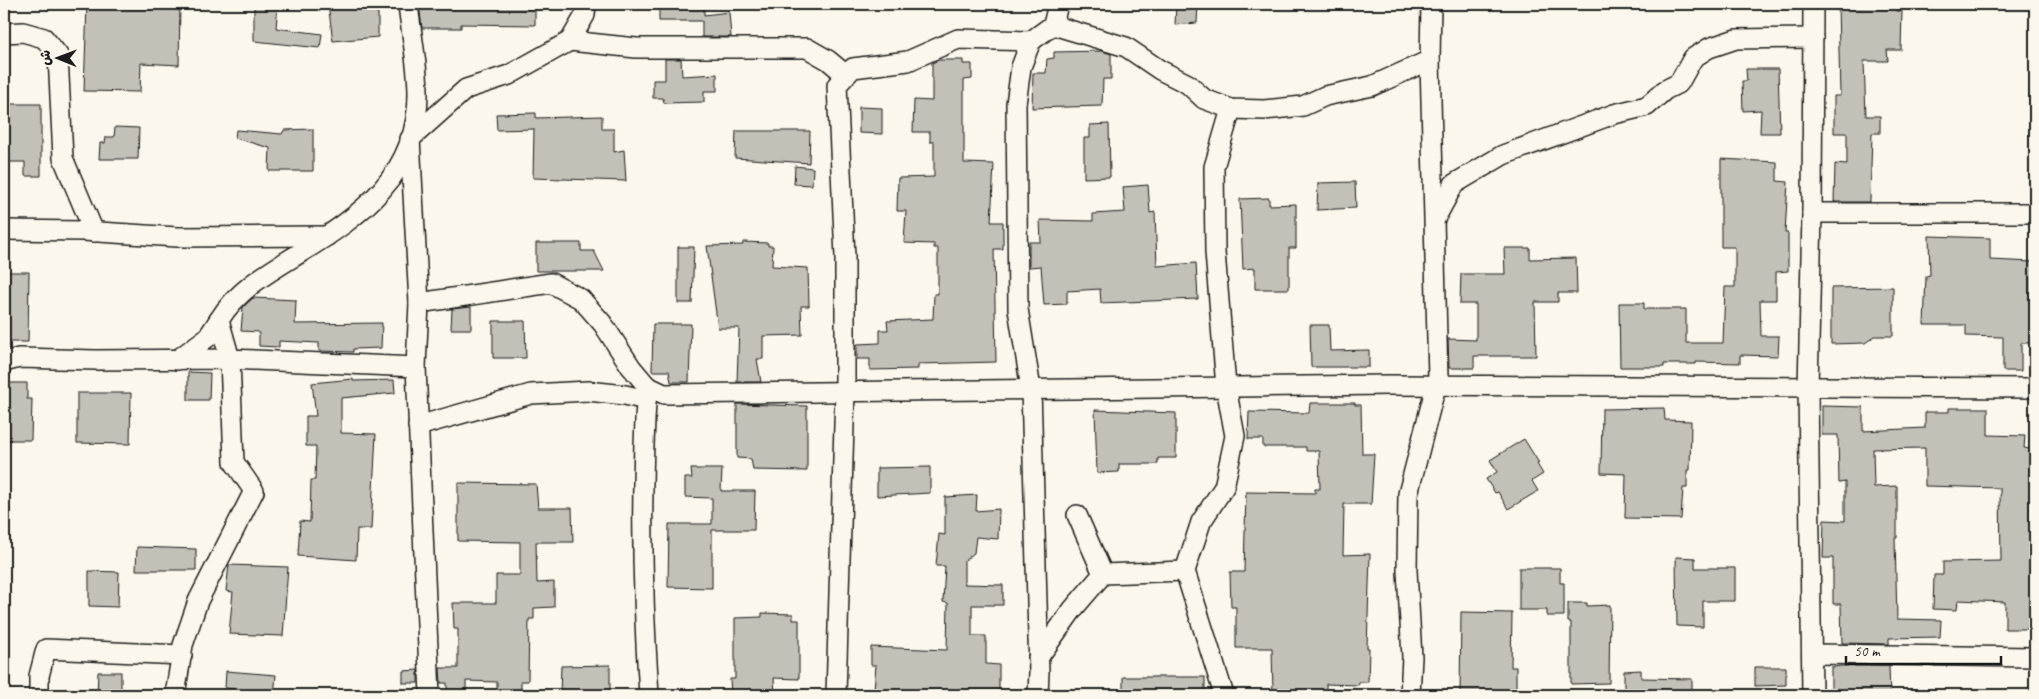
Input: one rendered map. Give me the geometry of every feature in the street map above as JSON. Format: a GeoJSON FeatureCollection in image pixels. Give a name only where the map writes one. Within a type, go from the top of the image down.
{"type":"FeatureCollection","features":[{"type":"Feature","properties":{"kind":"street"},"geometry":{"type":"LineString","coordinates":[[177,360],[208,338],[229,304],[241,292],[272,270],[329,236],[378,197],[399,168],[410,139],[418,94],[408,4]]}},
{"type":"Feature","properties":{"kind":"street"},"geometry":{"type":"LineString","coordinates":[[410,139],[466,89],[509,75],[570,41],[585,15],[586,4]]}},
{"type":"Feature","properties":{"kind":"street"},"geometry":{"type":"LineString","coordinates":[[1038,695],[1032,389],[1018,309],[1016,104],[1021,67],[1031,41],[1053,25],[1058,4]]}},
{"type":"Feature","properties":{"kind":"street"},"geometry":{"type":"LineString","coordinates":[[1410,695],[1412,658],[1407,571],[1407,504],[1438,387],[1430,4]]}},
{"type":"Feature","properties":{"kind":"street"},"geometry":{"type":"LineString","coordinates":[[1812,695],[1808,388],[1812,213],[1813,4]]}},
{"type":"Feature","properties":{"kind":"street"},"geometry":{"type":"LineString","coordinates":[[1053,25],[1126,47],[1188,84],[1204,99],[1231,108],[1264,110],[1303,106],[1325,96],[1372,86],[1430,60]]}},
{"type":"Feature","properties":{"kind":"street"},"geometry":{"type":"LineString","coordinates":[[4,33],[23,32],[44,38],[58,55],[63,158],[94,232]]}},
{"type":"Feature","properties":{"kind":"street"},"geometry":{"type":"LineString","coordinates":[[1435,220],[1454,184],[1503,155],[1614,114],[1647,106],[1665,90],[1679,83],[1693,58],[1709,48],[1736,40],[1813,38]]}},
{"type":"Feature","properties":{"kind":"street"},"geometry":{"type":"LineString","coordinates":[[836,695],[846,391],[845,257],[837,85],[853,68],[908,61],[958,39],[1031,41]]}},
{"type":"Feature","properties":{"kind":"street"},"geometry":{"type":"LineString","coordinates":[[570,41],[636,48],[807,48],[828,60],[846,75]]}},
{"type":"Feature","properties":{"kind":"street"},"geometry":{"type":"LineString","coordinates":[[1224,695],[1186,571],[1201,522],[1224,487],[1235,436],[1226,387],[1215,252],[1214,167],[1231,108]]}},
{"type":"Feature","properties":{"kind":"street"},"geometry":{"type":"LineString","coordinates":[[410,139],[419,303],[416,366],[430,695]]}},
{"type":"Feature","properties":{"kind":"street"},"geometry":{"type":"LineString","coordinates":[[1812,213],[2035,213]]}},
{"type":"Feature","properties":{"kind":"street"},"geometry":{"type":"LineString","coordinates":[[4,230],[94,232],[177,237],[329,236]]}},
{"type":"Feature","properties":{"kind":"street"},"geometry":{"type":"LineString","coordinates":[[419,303],[551,283],[581,299],[604,324],[621,348],[646,393],[643,448],[643,551],[649,695]]}},
{"type":"Feature","properties":{"kind":"street"},"geometry":{"type":"LineString","coordinates":[[175,695],[182,655],[198,601],[254,492],[234,462],[230,359],[219,320]]}},
{"type":"Feature","properties":{"kind":"street"},"geometry":{"type":"LineString","coordinates":[[4,362],[19,358],[230,359],[416,366]]}},
{"type":"Feature","properties":{"kind":"street"},"geometry":{"type":"LineString","coordinates":[[418,426],[531,394],[588,391],[625,395],[646,393],[1389,385],[1438,387],[2035,388]]}},
{"type":"Feature","properties":{"kind":"street"},"geometry":{"type":"LineString","coordinates":[[1076,515],[1103,574]]}},
{"type":"Feature","properties":{"kind":"street"},"geometry":{"type":"LineString","coordinates":[[1038,658],[1073,609],[1103,574],[1186,571]]}},
{"type":"Feature","properties":{"kind":"street"},"geometry":{"type":"LineString","coordinates":[[39,695],[39,676],[46,649],[182,655]]}},
{"type":"Feature","properties":{"kind":"street"},"geometry":{"type":"LineString","coordinates":[[1812,654],[2035,657]]}},
{"type":"Feature","properties":{"kind":"building"},"geometry":{"type":"Polygon","coordinates":[[[87,4],[180,4],[179,65],[141,63],[140,92],[84,91],[87,4]]]}},
{"type":"Feature","properties":{"kind":"building"},"geometry":{"type":"Polygon","coordinates":[[[254,4],[278,4],[276,28],[322,34],[320,48],[254,41],[254,4]]]}},
{"type":"Feature","properties":{"kind":"building"},"geometry":{"type":"Polygon","coordinates":[[[328,4],[354,4],[378,13],[378,37],[333,41],[328,4]]]}},
{"type":"Feature","properties":{"kind":"building"},"geometry":{"type":"Polygon","coordinates":[[[419,4],[535,4],[535,25],[461,24],[461,28],[422,28],[419,4]]]}},
{"type":"Feature","properties":{"kind":"building"},"geometry":{"type":"Polygon","coordinates":[[[659,4],[704,4],[704,15],[729,12],[731,37],[702,37],[702,21],[659,21],[659,4]]]}},
{"type":"Feature","properties":{"kind":"building"},"geometry":{"type":"Polygon","coordinates":[[[1176,4],[1198,4],[1197,23],[1175,25],[1176,4]]]}},
{"type":"Feature","properties":{"kind":"building"},"geometry":{"type":"Polygon","coordinates":[[[1838,4],[1896,4],[1896,11],[1902,11],[1901,50],[1887,50],[1888,61],[1864,61],[1866,116],[1880,116],[1880,133],[1872,133],[1870,202],[1834,202],[1835,164],[1847,165],[1847,133],[1834,133],[1834,96],[1840,96],[1838,4]]]}},
{"type":"Feature","properties":{"kind":"building"},"geometry":{"type":"Polygon","coordinates":[[[1102,51],[1111,54],[1111,79],[1103,79],[1102,106],[1032,108],[1033,73],[1046,73],[1047,59],[1054,58],[1054,52],[1102,51]]]}},
{"type":"Feature","properties":{"kind":"building"},"geometry":{"type":"Polygon","coordinates":[[[665,59],[681,59],[682,76],[717,74],[717,91],[704,91],[704,102],[664,103],[663,98],[653,98],[653,80],[665,80],[665,59]]]}},
{"type":"Feature","properties":{"kind":"building"},"geometry":{"type":"Polygon","coordinates":[[[939,60],[963,60],[963,64],[972,64],[972,79],[964,80],[964,163],[994,164],[991,222],[1003,222],[1003,249],[994,249],[996,362],[918,364],[918,369],[870,370],[870,359],[857,359],[857,344],[880,343],[880,330],[888,330],[887,321],[933,319],[934,294],[938,294],[938,248],[934,248],[934,244],[904,243],[906,211],[897,211],[898,178],[934,177],[934,142],[930,142],[930,132],[913,132],[914,100],[932,101],[932,63],[939,60]]]}},
{"type":"Feature","properties":{"kind":"building"},"geometry":{"type":"Polygon","coordinates":[[[1746,69],[1778,69],[1780,133],[1760,133],[1761,110],[1743,111],[1742,81],[1747,81],[1746,69]]]}},
{"type":"Feature","properties":{"kind":"building"},"geometry":{"type":"Polygon","coordinates":[[[4,104],[41,104],[41,176],[25,176],[25,162],[4,162],[4,104]]]}},
{"type":"Feature","properties":{"kind":"building"},"geometry":{"type":"Polygon","coordinates":[[[859,107],[882,108],[882,134],[859,133],[859,107]]]}},
{"type":"Feature","properties":{"kind":"building"},"geometry":{"type":"Polygon","coordinates":[[[536,113],[536,118],[602,116],[602,129],[614,129],[614,152],[624,150],[626,181],[533,178],[534,129],[497,130],[496,114],[536,113]]]}},
{"type":"Feature","properties":{"kind":"building"},"geometry":{"type":"Polygon","coordinates":[[[1109,124],[1110,177],[1084,178],[1084,138],[1090,138],[1090,125],[1109,124]]]}},
{"type":"Feature","properties":{"kind":"building"},"geometry":{"type":"Polygon","coordinates":[[[115,127],[139,128],[138,159],[99,159],[100,143],[105,143],[106,137],[114,137],[115,127]]]}},
{"type":"Feature","properties":{"kind":"building"},"geometry":{"type":"Polygon","coordinates":[[[313,129],[313,171],[269,171],[270,148],[235,138],[236,130],[282,134],[284,130],[313,129]]]}},
{"type":"Feature","properties":{"kind":"building"},"geometry":{"type":"Polygon","coordinates":[[[736,131],[810,131],[809,163],[735,158],[736,131]]]}},
{"type":"Feature","properties":{"kind":"building"},"geometry":{"type":"Polygon","coordinates":[[[1721,159],[1777,162],[1777,181],[1788,182],[1785,233],[1788,233],[1788,271],[1776,272],[1776,300],[1760,300],[1761,336],[1779,336],[1778,356],[1740,355],[1740,363],[1696,362],[1696,364],[1664,364],[1664,367],[1620,367],[1619,303],[1644,303],[1644,309],[1686,309],[1686,343],[1723,343],[1725,287],[1735,287],[1735,247],[1721,247],[1721,159]]]}},
{"type":"Feature","properties":{"kind":"building"},"geometry":{"type":"Polygon","coordinates":[[[795,166],[813,168],[812,185],[794,184],[795,166]]]}},
{"type":"Feature","properties":{"kind":"building"},"geometry":{"type":"Polygon","coordinates":[[[1355,182],[1356,208],[1317,210],[1318,183],[1355,182]]]}},
{"type":"Feature","properties":{"kind":"building"},"geometry":{"type":"Polygon","coordinates":[[[1148,185],[1150,213],[1155,212],[1157,266],[1196,263],[1198,299],[1101,303],[1100,289],[1067,291],[1067,304],[1044,305],[1041,266],[1029,267],[1029,242],[1041,242],[1040,220],[1093,221],[1093,214],[1125,212],[1123,187],[1148,185]]]}},
{"type":"Feature","properties":{"kind":"building"},"geometry":{"type":"Polygon","coordinates":[[[1269,198],[1269,205],[1296,204],[1296,248],[1289,248],[1289,289],[1255,289],[1255,268],[1243,269],[1240,199],[1269,198]]]}},
{"type":"Feature","properties":{"kind":"building"},"geometry":{"type":"Polygon","coordinates":[[[1929,236],[1990,238],[1990,260],[2034,262],[2033,343],[2021,343],[2021,371],[2003,371],[2003,337],[1966,336],[1966,325],[1924,325],[1926,276],[1930,275],[1929,236]]]}},
{"type":"Feature","properties":{"kind":"building"},"geometry":{"type":"Polygon","coordinates":[[[743,242],[768,243],[768,246],[773,246],[772,266],[808,268],[809,306],[801,306],[802,335],[763,336],[763,359],[757,359],[761,382],[737,382],[739,328],[718,328],[707,246],[743,245],[743,242]]]}},
{"type":"Feature","properties":{"kind":"building"},"geometry":{"type":"Polygon","coordinates":[[[536,243],[581,243],[581,251],[594,251],[604,271],[536,271],[536,243]]]}},
{"type":"Feature","properties":{"kind":"building"},"geometry":{"type":"Polygon","coordinates":[[[678,247],[694,247],[692,303],[678,303],[678,247]]]}},
{"type":"Feature","properties":{"kind":"building"},"geometry":{"type":"Polygon","coordinates":[[[1504,248],[1530,248],[1530,259],[1576,258],[1577,293],[1558,293],[1558,302],[1535,302],[1536,356],[1474,356],[1474,368],[1449,368],[1448,339],[1476,340],[1476,304],[1460,304],[1461,274],[1505,274],[1504,248]]]}},
{"type":"Feature","properties":{"kind":"building"},"geometry":{"type":"Polygon","coordinates":[[[4,272],[29,272],[28,342],[4,342],[4,272]]]}},
{"type":"Feature","properties":{"kind":"building"},"geometry":{"type":"Polygon","coordinates":[[[1893,287],[1893,336],[1875,336],[1865,343],[1831,344],[1831,288],[1893,287]]]}},
{"type":"Feature","properties":{"kind":"building"},"geometry":{"type":"Polygon","coordinates":[[[253,298],[296,300],[295,324],[382,323],[381,348],[353,349],[353,352],[319,351],[319,343],[279,341],[279,347],[259,346],[259,332],[241,331],[243,307],[253,298]]]}},
{"type":"Feature","properties":{"kind":"building"},"geometry":{"type":"Polygon","coordinates":[[[471,307],[471,329],[451,329],[452,309],[471,307]]]}},
{"type":"Feature","properties":{"kind":"building"},"geometry":{"type":"Polygon","coordinates":[[[493,321],[525,321],[526,358],[493,358],[493,321]]]}},
{"type":"Feature","properties":{"kind":"building"},"geometry":{"type":"Polygon","coordinates":[[[653,324],[691,324],[689,382],[671,382],[669,371],[652,371],[653,324]]]}},
{"type":"Feature","properties":{"kind":"building"},"geometry":{"type":"Polygon","coordinates":[[[1310,325],[1329,325],[1330,351],[1369,350],[1369,367],[1311,367],[1310,325]]]}},
{"type":"Feature","properties":{"kind":"building"},"geometry":{"type":"Polygon","coordinates":[[[188,372],[210,373],[209,400],[188,400],[188,372]]]}},
{"type":"Feature","properties":{"kind":"building"},"geometry":{"type":"Polygon","coordinates":[[[353,379],[353,381],[394,380],[395,393],[341,398],[341,433],[376,434],[371,529],[357,529],[356,560],[298,556],[300,521],[310,522],[311,480],[315,480],[316,446],[306,446],[306,416],[316,416],[312,383],[353,379]]]}},
{"type":"Feature","properties":{"kind":"building"},"geometry":{"type":"Polygon","coordinates":[[[4,383],[27,383],[27,399],[32,399],[31,440],[4,440],[4,383]]]}},
{"type":"Feature","properties":{"kind":"building"},"geometry":{"type":"Polygon","coordinates":[[[77,393],[131,393],[130,444],[77,443],[77,393]]]}},
{"type":"Feature","properties":{"kind":"building"},"geometry":{"type":"Polygon","coordinates":[[[1310,403],[1355,403],[1355,405],[1361,405],[1362,454],[1374,454],[1371,504],[1344,504],[1343,555],[1370,554],[1367,648],[1369,648],[1368,682],[1359,682],[1358,685],[1326,684],[1326,695],[1273,695],[1272,648],[1236,648],[1236,607],[1231,607],[1230,572],[1244,572],[1246,492],[1315,493],[1315,489],[1320,489],[1319,451],[1306,451],[1306,447],[1263,447],[1263,439],[1248,439],[1249,412],[1309,413],[1310,403]]]}},
{"type":"Feature","properties":{"kind":"building"},"geometry":{"type":"Polygon","coordinates":[[[737,404],[807,406],[807,471],[753,470],[751,459],[737,458],[737,404]]]}},
{"type":"Feature","properties":{"kind":"building"},"geometry":{"type":"Polygon","coordinates":[[[1822,406],[1863,407],[1863,431],[1925,428],[1925,412],[1949,412],[1949,408],[1988,408],[1988,435],[2025,436],[2024,448],[2030,449],[2030,476],[2035,476],[2035,629],[2005,629],[2005,602],[1958,600],[1957,610],[1933,609],[1934,575],[1943,575],[1943,562],[2001,561],[2000,488],[1925,486],[1925,448],[1873,449],[1874,487],[1897,486],[1897,538],[1895,538],[1897,619],[1941,620],[1940,637],[1889,638],[1889,644],[1842,643],[1841,604],[1833,604],[1833,558],[1823,558],[1824,520],[1845,521],[1845,482],[1839,483],[1838,435],[1822,435],[1822,406]]]}},
{"type":"Feature","properties":{"kind":"building"},"geometry":{"type":"Polygon","coordinates":[[[1664,408],[1665,420],[1691,421],[1690,470],[1687,470],[1687,488],[1683,488],[1681,519],[1625,518],[1626,474],[1601,473],[1602,409],[1664,408]]]}},
{"type":"Feature","properties":{"kind":"building"},"geometry":{"type":"Polygon","coordinates":[[[1095,410],[1176,413],[1176,458],[1158,458],[1158,464],[1119,464],[1119,472],[1097,473],[1095,410]]]}},
{"type":"Feature","properties":{"kind":"building"},"geometry":{"type":"Polygon","coordinates":[[[1524,439],[1539,463],[1537,464],[1543,474],[1532,481],[1538,491],[1508,509],[1498,492],[1495,493],[1486,479],[1497,472],[1490,460],[1524,439]]]}},
{"type":"Feature","properties":{"kind":"building"},"geometry":{"type":"Polygon","coordinates":[[[930,467],[930,493],[877,496],[877,468],[930,467]]]}},
{"type":"Feature","properties":{"kind":"building"},"geometry":{"type":"Polygon","coordinates":[[[691,469],[722,469],[721,491],[755,491],[754,530],[712,530],[712,588],[668,587],[669,524],[712,524],[712,498],[685,497],[685,478],[692,478],[691,469]]]}},
{"type":"Feature","properties":{"kind":"building"},"geometry":{"type":"Polygon","coordinates":[[[458,483],[536,484],[538,508],[572,508],[573,542],[536,542],[537,583],[554,582],[554,607],[534,608],[534,619],[529,619],[528,681],[521,681],[521,695],[497,695],[497,682],[466,681],[466,695],[447,695],[447,683],[441,683],[440,668],[458,668],[458,629],[454,629],[453,603],[496,603],[496,575],[520,575],[520,542],[458,541],[458,483]]]}},
{"type":"Feature","properties":{"kind":"building"},"geometry":{"type":"Polygon","coordinates":[[[977,495],[976,511],[999,509],[998,539],[976,537],[974,553],[964,561],[964,584],[1003,585],[1003,605],[972,605],[972,636],[986,636],[986,664],[999,665],[999,694],[897,695],[897,691],[874,690],[876,665],[871,665],[871,647],[947,650],[948,603],[943,602],[945,566],[936,566],[939,534],[945,535],[945,497],[977,495]]]}},
{"type":"Feature","properties":{"kind":"building"},"geometry":{"type":"Polygon","coordinates":[[[137,547],[196,549],[196,570],[136,570],[137,547]]]}},
{"type":"Feature","properties":{"kind":"building"},"geometry":{"type":"Polygon","coordinates":[[[1676,557],[1695,558],[1695,568],[1735,568],[1735,601],[1703,601],[1703,627],[1677,626],[1676,557]]]}},
{"type":"Feature","properties":{"kind":"building"},"geometry":{"type":"Polygon","coordinates":[[[229,565],[288,567],[283,636],[229,634],[233,592],[226,591],[229,565]]]}},
{"type":"Feature","properties":{"kind":"building"},"geometry":{"type":"Polygon","coordinates":[[[1519,568],[1560,568],[1560,583],[1564,583],[1564,616],[1547,616],[1547,610],[1519,610],[1519,568]]]}},
{"type":"Feature","properties":{"kind":"building"},"geometry":{"type":"Polygon","coordinates":[[[89,571],[119,572],[118,607],[89,606],[89,571]]]}},
{"type":"Feature","properties":{"kind":"building"},"geometry":{"type":"Polygon","coordinates":[[[1568,603],[1587,603],[1587,606],[1610,605],[1609,683],[1571,684],[1571,622],[1568,622],[1568,603]]]}},
{"type":"Feature","properties":{"kind":"building"},"geometry":{"type":"Polygon","coordinates":[[[1461,612],[1512,613],[1511,667],[1516,667],[1516,695],[1460,695],[1461,612]]]}},
{"type":"Feature","properties":{"kind":"building"},"geometry":{"type":"Polygon","coordinates":[[[762,613],[793,614],[793,620],[799,620],[799,679],[774,678],[775,695],[731,695],[730,679],[735,679],[735,618],[762,617],[762,613]]]}},
{"type":"Feature","properties":{"kind":"building"},"geometry":{"type":"Polygon","coordinates":[[[610,665],[610,695],[560,695],[561,666],[610,665]]]}},
{"type":"Feature","properties":{"kind":"building"},"geometry":{"type":"Polygon","coordinates":[[[1889,666],[1890,695],[1831,695],[1831,667],[1889,666]]]}},
{"type":"Feature","properties":{"kind":"building"},"geometry":{"type":"Polygon","coordinates":[[[1755,667],[1786,667],[1786,685],[1755,686],[1755,667]]]}},
{"type":"Feature","properties":{"kind":"building"},"geometry":{"type":"Polygon","coordinates":[[[418,670],[418,683],[403,683],[403,671],[418,670]]]}},
{"type":"Feature","properties":{"kind":"building"},"geometry":{"type":"Polygon","coordinates":[[[1641,670],[1641,678],[1692,679],[1692,695],[1624,695],[1624,671],[1641,670]]]}},
{"type":"Feature","properties":{"kind":"building"},"geometry":{"type":"Polygon","coordinates":[[[226,671],[276,675],[274,695],[234,695],[235,689],[225,688],[226,671]]]}},
{"type":"Feature","properties":{"kind":"building"},"geometry":{"type":"Polygon","coordinates":[[[98,672],[121,672],[121,695],[97,695],[98,672]]]}},
{"type":"Feature","properties":{"kind":"building"},"geometry":{"type":"Polygon","coordinates":[[[1123,677],[1205,677],[1205,695],[1123,695],[1123,677]]]}}]}
